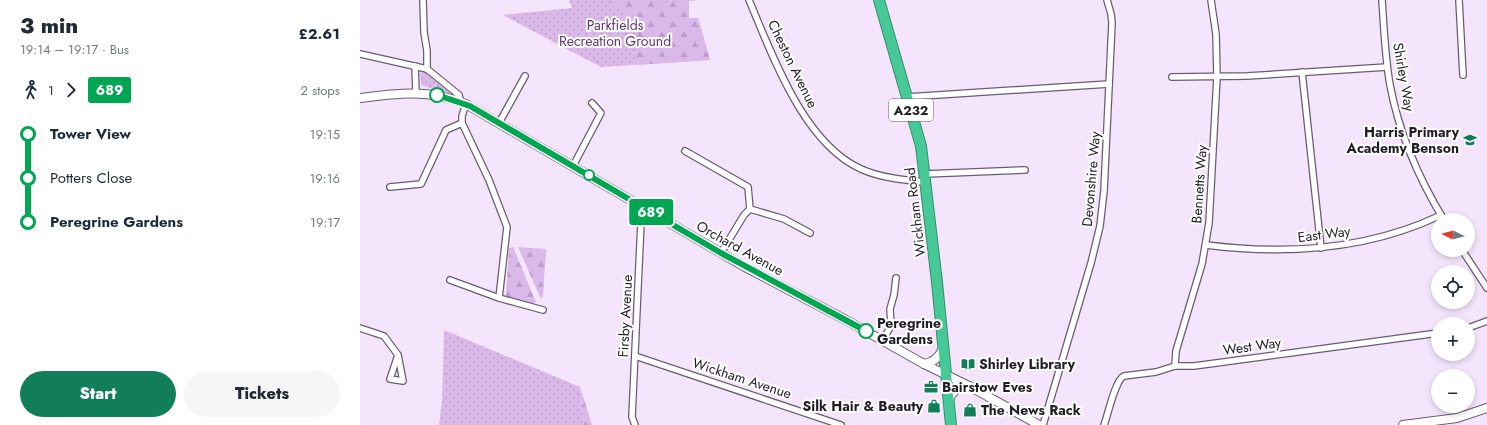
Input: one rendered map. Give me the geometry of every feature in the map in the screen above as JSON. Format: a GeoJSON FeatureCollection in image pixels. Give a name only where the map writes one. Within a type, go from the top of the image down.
{"type":"FeatureCollection","features":[{"type":"Feature","properties":{"kind":"highway","name":"Wickham Road"},"geometry":{"type":"LineString","coordinates":[[879,0],[919,139],[925,178],[951,425]]}},
{"type":"Feature","properties":{"kind":"street"},"geometry":{"type":"LineString","coordinates":[[423,0],[427,69]]}},
{"type":"Feature","properties":{"kind":"street","name":"Cheston Avenue"},"geometry":{"type":"LineString","coordinates":[[750,0],[782,76],[796,101],[815,130],[830,146],[850,163],[860,169],[883,176],[925,178],[1025,170]]}},
{"type":"Feature","properties":{"kind":"street","name":"Devonshire Way"},"geometry":{"type":"LineString","coordinates":[[1043,425],[1091,263],[1100,226],[1104,191],[1110,84],[1112,18],[1107,0]]}},
{"type":"Feature","properties":{"kind":"street","name":"Bennetts Way"},"geometry":{"type":"LineString","coordinates":[[1175,366],[1175,355],[1202,264],[1206,245],[1211,198],[1217,77],[1216,34],[1211,0]]}},
{"type":"Feature","properties":{"kind":"street","name":"Shirley Way"},"geometry":{"type":"LineString","coordinates":[[1382,0],[1387,67],[1396,112],[1420,176],[1440,213]]}},
{"type":"Feature","properties":{"kind":"street"},"geometry":{"type":"LineString","coordinates":[[1459,0],[1463,75]]}},
{"type":"Feature","properties":{"kind":"street"},"geometry":{"type":"LineString","coordinates":[[360,54],[427,69],[459,95],[462,102],[462,124],[489,180],[506,227],[500,298]]}},
{"type":"Feature","properties":{"kind":"street"},"geometry":{"type":"LineString","coordinates":[[415,66],[416,93]]}},
{"type":"Feature","properties":{"kind":"street"},"geometry":{"type":"LineString","coordinates":[[1172,77],[1217,77],[1387,67]]}},
{"type":"Feature","properties":{"kind":"street"},"geometry":{"type":"LineString","coordinates":[[1302,72],[1321,248]]}},
{"type":"Feature","properties":{"kind":"street"},"geometry":{"type":"LineString","coordinates":[[499,123],[525,76]]}},
{"type":"Feature","properties":{"kind":"street"},"geometry":{"type":"LineString","coordinates":[[907,97],[1110,84]]}},
{"type":"Feature","properties":{"kind":"street","name":"Orchard Avenue"},"geometry":{"type":"LineString","coordinates":[[360,98],[416,93],[437,95],[462,102],[721,253],[1039,425]]}},
{"type":"Feature","properties":{"kind":"street"},"geometry":{"type":"LineString","coordinates":[[573,166],[601,113],[592,103]]}},
{"type":"Feature","properties":{"kind":"street"},"geometry":{"type":"LineString","coordinates":[[390,187],[421,184],[446,130],[462,124]]}},
{"type":"Feature","properties":{"kind":"street"},"geometry":{"type":"LineString","coordinates":[[685,151],[748,187],[750,209]]}},
{"type":"Feature","properties":{"kind":"street","name":"Firsby Avenue"},"geometry":{"type":"LineString","coordinates":[[635,425],[632,417],[635,356],[642,222],[646,209]]}},
{"type":"Feature","properties":{"kind":"street"},"geometry":{"type":"LineString","coordinates":[[750,209],[784,219],[810,233]]}},
{"type":"Feature","properties":{"kind":"street"},"geometry":{"type":"LineString","coordinates":[[721,253],[744,215],[750,209]]}},
{"type":"Feature","properties":{"kind":"street","name":"East Way"},"geometry":{"type":"LineString","coordinates":[[1206,245],[1270,250],[1321,248],[1387,235],[1431,221]]}},
{"type":"Feature","properties":{"kind":"street"},"geometry":{"type":"LineString","coordinates":[[1467,257],[1487,288]]}},
{"type":"Feature","properties":{"kind":"street"},"geometry":{"type":"LineString","coordinates":[[883,341],[891,325],[890,309],[894,295],[896,278]]}},
{"type":"Feature","properties":{"kind":"street"},"geometry":{"type":"LineString","coordinates":[[450,280],[500,298],[543,310]]}},
{"type":"Feature","properties":{"kind":"street"},"geometry":{"type":"LineString","coordinates":[[1475,325],[1487,321]]}},
{"type":"Feature","properties":{"kind":"street"},"geometry":{"type":"LineString","coordinates":[[360,328],[384,336],[398,355]]}},
{"type":"Feature","properties":{"kind":"street","name":"West Way"},"geometry":{"type":"LineString","coordinates":[[1104,425],[1116,387],[1121,377],[1156,372],[1175,366],[1194,366],[1431,333]]}},
{"type":"Feature","properties":{"kind":"street"},"geometry":{"type":"LineString","coordinates":[[924,364],[931,363],[936,360],[943,349]]}},
{"type":"Feature","properties":{"kind":"street","name":"Wickham Avenue"},"geometry":{"type":"LineString","coordinates":[[635,356],[841,425]]}},
{"type":"Feature","properties":{"kind":"street"},"geometry":{"type":"LineString","coordinates":[[949,404],[952,393],[956,389],[968,386]]}},
{"type":"Feature","properties":{"kind":"street"},"geometry":{"type":"LineString","coordinates":[[1403,425],[1457,418],[1487,408]]}},
{"type":"Feature","properties":{"kind":"green space","name":"Parkfields Recreation Ground"},"geometry":{"type":"Polygon","coordinates":[[[569,0],[700,0],[689,1],[689,18],[698,18],[710,60],[601,67],[503,15],[572,8],[569,0]]]}},
{"type":"Feature","properties":{"kind":"green space"},"geometry":{"type":"Polygon","coordinates":[[[612,0],[657,0],[659,3],[689,1],[689,18],[698,18],[710,60],[637,65],[634,17],[612,6],[612,0]]]}},
{"type":"Feature","properties":{"kind":"green space"},"geometry":{"type":"Polygon","coordinates":[[[423,71],[449,92],[450,95],[421,85],[420,74],[423,71]]]}},
{"type":"Feature","properties":{"kind":"green space"},"geometry":{"type":"Polygon","coordinates":[[[513,247],[536,302],[533,304],[506,296],[509,248],[513,247]]]}},
{"type":"Feature","properties":{"kind":"green space"},"geometry":{"type":"Polygon","coordinates":[[[518,247],[546,249],[543,296],[541,299],[518,247]]]}},
{"type":"Feature","properties":{"kind":"green space"},"geometry":{"type":"Polygon","coordinates":[[[444,330],[580,387],[584,425],[439,425],[442,402],[444,330]]]}},
{"type":"Feature","properties":{"kind":"green space"},"geometry":{"type":"Polygon","coordinates":[[[580,387],[592,425],[584,425],[580,387]]]}},
{"type":"Feature","properties":{"kind":"bus line","name":"689"},"geometry":{"type":"LineString","coordinates":[[437,95],[459,101],[470,106],[745,267],[866,331]]}},
{"type":"Feature","properties":{"kind":"place","name":"Harris Primary Academy Benson"},"geometry":{"type":"Point","coordinates":[1470,140]}},
{"type":"Feature","properties":{"kind":"place","name":"Peregrine Gardens"},"geometry":{"type":"Point","coordinates":[866,331]}},
{"type":"Feature","properties":{"kind":"place","name":"Shirley Library"},"geometry":{"type":"Point","coordinates":[968,364]}},
{"type":"Feature","properties":{"kind":"place","name":"Bairstow Eves"},"geometry":{"type":"Point","coordinates":[931,387]}},
{"type":"Feature","properties":{"kind":"place","name":"Silk Hair & Beauty"},"geometry":{"type":"Point","coordinates":[934,406]}},
{"type":"Feature","properties":{"kind":"place","name":"The News Rack"},"geometry":{"type":"Point","coordinates":[970,410]}}]}
